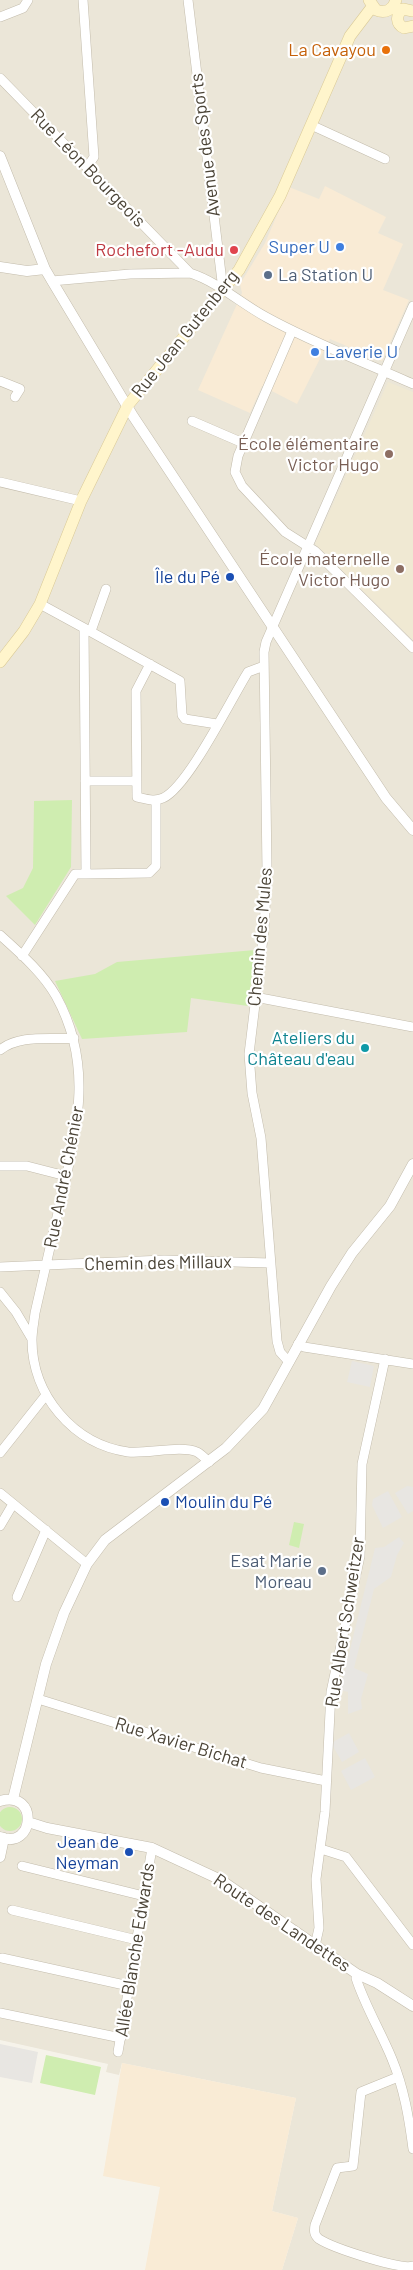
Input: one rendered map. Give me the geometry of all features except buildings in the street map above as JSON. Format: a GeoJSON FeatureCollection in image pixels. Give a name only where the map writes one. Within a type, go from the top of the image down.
{"type":"FeatureCollection","features":[{"type":"Feature","properties":{"kind":"main road","name":"Rue Jean Gutenberg"},"geometry":{"type":"LineString","coordinates":[[0,662],[24,631],[40,604],[81,501],[128,405],[241,266],[280,196],[350,36],[370,4]]}},
{"type":"Feature","properties":{"kind":"main road"},"geometry":{"type":"LineString","coordinates":[[370,4],[380,12],[402,9],[401,26],[412,29]]}},
{"type":"Feature","properties":{"kind":"street"},"geometry":{"type":"LineString","coordinates":[[0,17],[23,8],[28,0]]}},
{"type":"Feature","properties":{"kind":"street"},"geometry":{"type":"LineString","coordinates":[[83,0],[94,157],[87,167]]}},
{"type":"Feature","properties":{"kind":"street","name":"Avenue des Sports"},"geometry":{"type":"LineString","coordinates":[[188,0],[223,290]]}},
{"type":"Feature","properties":{"kind":"street","name":"Rue Léon Bourgeois"},"geometry":{"type":"LineString","coordinates":[[0,78],[190,273],[204,277],[236,300],[292,331],[413,384]]}},
{"type":"Feature","properties":{"kind":"street"},"geometry":{"type":"LineString","coordinates":[[311,125],[385,159]]}},
{"type":"Feature","properties":{"kind":"street"},"geometry":{"type":"LineString","coordinates":[[0,156],[45,269],[52,281],[128,405],[273,627],[386,798],[413,830]]}},
{"type":"Feature","properties":{"kind":"street"},"geometry":{"type":"LineString","coordinates":[[0,267],[28,271],[45,269]]}},
{"type":"Feature","properties":{"kind":"street"},"geometry":{"type":"LineString","coordinates":[[52,281],[130,274],[190,273]]}},
{"type":"Feature","properties":{"kind":"street","name":"Chemin des Mules"},"geometry":{"type":"LineString","coordinates":[[289,1362],[280,1352],[277,1341],[261,1138],[252,1093],[249,1054],[264,930],[267,870],[264,666],[266,642],[413,306]]}},
{"type":"Feature","properties":{"kind":"street"},"geometry":{"type":"LineString","coordinates":[[292,331],[243,443],[235,472],[242,486],[285,532],[307,548],[315,551],[413,648]]}},
{"type":"Feature","properties":{"kind":"street"},"geometry":{"type":"LineString","coordinates":[[0,381],[20,389],[15,397]]}},
{"type":"Feature","properties":{"kind":"street"},"geometry":{"type":"LineString","coordinates":[[192,421],[243,443]]}},
{"type":"Feature","properties":{"kind":"street"},"geometry":{"type":"LineString","coordinates":[[0,482],[81,501]]}},
{"type":"Feature","properties":{"kind":"street"},"geometry":{"type":"LineString","coordinates":[[86,874],[85,781],[88,629],[106,589]]}},
{"type":"Feature","properties":{"kind":"street"},"geometry":{"type":"LineString","coordinates":[[40,604],[180,681],[182,715],[185,719],[217,724]]}},
{"type":"Feature","properties":{"kind":"street"},"geometry":{"type":"LineString","coordinates":[[150,664],[136,690],[136,781],[137,797],[156,801],[165,797],[187,776],[248,672],[264,666]]}},
{"type":"Feature","properties":{"kind":"street"},"geometry":{"type":"LineString","coordinates":[[85,781],[136,781]]}},
{"type":"Feature","properties":{"kind":"street"},"geometry":{"type":"LineString","coordinates":[[22,956],[75,874],[149,873],[156,866],[156,801]]}},
{"type":"Feature","properties":{"kind":"street","name":"Rue André Chénier"},"geometry":{"type":"LineString","coordinates":[[0,935],[42,975],[56,995],[74,1038],[80,1089],[74,1139],[35,1313],[32,1339]]}},
{"type":"Feature","properties":{"kind":"street"},"geometry":{"type":"LineString","coordinates":[[255,997],[413,1027]]}},
{"type":"Feature","properties":{"kind":"street"},"geometry":{"type":"LineString","coordinates":[[0,1050],[9,1043],[22,1040],[74,1038]]}},
{"type":"Feature","properties":{"kind":"street"},"geometry":{"type":"LineString","coordinates":[[13,1799],[46,1664],[64,1613],[87,1564],[105,1540],[235,1440],[263,1409],[331,1286],[352,1254],[390,1206],[413,1164]]}},
{"type":"Feature","properties":{"kind":"street"},"geometry":{"type":"LineString","coordinates":[[0,1166],[27,1166],[66,1176]]}},
{"type":"Feature","properties":{"kind":"street","name":"Chemin des Millaux"},"geometry":{"type":"LineString","coordinates":[[0,1267],[164,1260],[270,1263]]}},
{"type":"Feature","properties":{"kind":"street"},"geometry":{"type":"LineString","coordinates":[[0,1292],[16,1312],[32,1339],[34,1359],[46,1394],[59,1415],[72,1428],[88,1438],[128,1452],[162,1452],[187,1449],[198,1452],[208,1462]]}},
{"type":"Feature","properties":{"kind":"street"},"geometry":{"type":"LineString","coordinates":[[16,1312],[30,1315],[35,1313]]}},
{"type":"Feature","properties":{"kind":"street"},"geometry":{"type":"LineString","coordinates":[[298,1344],[304,1347],[413,1364]]}},
{"type":"Feature","properties":{"kind":"street","name":"Rue Albert Schweitzer"},"geometry":{"type":"LineString","coordinates":[[315,1946],[319,1928],[316,1879],[321,1849],[331,1692],[352,1603],[360,1556],[362,1464],[385,1359]]}},
{"type":"Feature","properties":{"kind":"street"},"geometry":{"type":"LineString","coordinates":[[0,1453],[46,1394]]}},
{"type":"Feature","properties":{"kind":"street"},"geometry":{"type":"LineString","coordinates":[[0,1493],[87,1564]]}},
{"type":"Feature","properties":{"kind":"street"},"geometry":{"type":"LineString","coordinates":[[0,1526],[13,1504]]}},
{"type":"Feature","properties":{"kind":"street"},"geometry":{"type":"LineString","coordinates":[[17,1597],[46,1530]]}},
{"type":"Feature","properties":{"kind":"street","name":"Rue Xavier Bichat"},"geometry":{"type":"LineString","coordinates":[[38,1699],[261,1768],[326,1781]]}},
{"type":"Feature","properties":{"kind":"street"},"geometry":{"type":"LineString","coordinates":[[0,1801],[13,1799],[24,1805],[27,1810],[28,1822],[26,1828],[17,1837],[2,1838],[0,1857]]}},
{"type":"Feature","properties":{"kind":"street","name":"Route des Landettes"},"geometry":{"type":"LineString","coordinates":[[28,1822],[47,1828],[152,1848],[221,1880],[357,1974],[356,1978],[361,1995],[392,2059],[398,2077],[408,2109],[413,2149]]}},
{"type":"Feature","properties":{"kind":"street","name":"Allée Blanche Edwards"},"geometry":{"type":"LineString","coordinates":[[118,2052],[152,1848]]}},
{"type":"Feature","properties":{"kind":"street"},"geometry":{"type":"LineString","coordinates":[[321,1849],[346,1857],[413,1945]]}},
{"type":"Feature","properties":{"kind":"street"},"geometry":{"type":"LineString","coordinates":[[22,1866],[144,1896]]}},
{"type":"Feature","properties":{"kind":"street"},"geometry":{"type":"LineString","coordinates":[[12,1910],[137,1940]]}},
{"type":"Feature","properties":{"kind":"street"},"geometry":{"type":"LineString","coordinates":[[2,1958],[129,1986]]}},
{"type":"Feature","properties":{"kind":"street"},"geometry":{"type":"LineString","coordinates":[[357,1974],[377,1983],[413,2006]]}},
{"type":"Feature","properties":{"kind":"street"},"geometry":{"type":"LineString","coordinates":[[0,2013],[121,2038]]}},
{"type":"Feature","properties":{"kind":"street"},"geometry":{"type":"LineString","coordinates":[[398,2077],[361,2092],[353,2166],[337,2168],[314,2225],[314,2232],[318,2238],[357,2255],[401,2268],[413,2266]]}},
{"type":"Feature","properties":{"kind":"shaded area"},"geometry":{"type":"Polygon","coordinates":[[[0,0],[413,0],[413,2270],[282,2270],[298,2218],[272,2211],[296,2098],[122,2063],[119,2075],[106,2072],[108,2064],[0,2040],[0,0]]]}},
{"type":"Feature","properties":{"kind":"shaded area"},"geometry":{"type":"Polygon","coordinates":[[[325,186],[386,217],[378,233],[403,244],[383,290],[409,300],[382,361],[330,339],[297,404],[262,386],[250,413],[198,390],[242,293],[240,284],[265,243],[289,187],[319,199],[325,186]]]}},
{"type":"Feature","properties":{"kind":"shaded area"},"geometry":{"type":"Polygon","coordinates":[[[388,382],[413,392],[413,640],[315,544],[388,382]]]}},
{"type":"Feature","properties":{"kind":"shaded area"},"geometry":{"type":"Polygon","coordinates":[[[352,1361],[374,1366],[370,1387],[347,1382],[352,1361]]]}},
{"type":"Feature","properties":{"kind":"shaded area"},"geometry":{"type":"Polygon","coordinates":[[[407,1486],[413,1487],[413,1511],[408,1514],[395,1493],[407,1486]]]}},
{"type":"Feature","properties":{"kind":"shaded area"},"geometry":{"type":"Polygon","coordinates":[[[388,1491],[402,1517],[383,1528],[372,1505],[373,1499],[388,1491]]]}},
{"type":"Feature","properties":{"kind":"shaded area"},"geometry":{"type":"Polygon","coordinates":[[[399,1537],[404,1543],[397,1555],[391,1577],[374,1589],[354,1668],[368,1674],[361,1699],[362,1709],[348,1714],[348,1692],[340,1690],[375,1548],[384,1547],[399,1537]]]}},
{"type":"Feature","properties":{"kind":"shaded area"},"geometry":{"type":"Polygon","coordinates":[[[349,1733],[359,1752],[342,1762],[331,1743],[349,1733]]]}},
{"type":"Feature","properties":{"kind":"shaded area"},"geometry":{"type":"Polygon","coordinates":[[[365,1758],[375,1777],[351,1790],[341,1771],[365,1758]]]}},
{"type":"Feature","properties":{"kind":"shaded area"},"geometry":{"type":"Polygon","coordinates":[[[0,2044],[38,2052],[32,2083],[0,2077],[0,2044]]]}},
{"type":"Feature","properties":{"kind":"shaded area"},"geometry":{"type":"Polygon","coordinates":[[[122,2063],[296,2098],[272,2211],[298,2218],[282,2270],[145,2270],[160,2187],[103,2176],[122,2063]]]}},
{"type":"Feature","properties":{"kind":"green space"},"geometry":{"type":"Polygon","coordinates":[[[72,800],[71,867],[35,925],[6,896],[23,888],[33,868],[34,801],[72,800]]]}},
{"type":"Feature","properties":{"kind":"green space"},"geometry":{"type":"Polygon","coordinates":[[[255,950],[248,1006],[191,998],[187,1032],[82,1039],[55,981],[95,974],[117,962],[255,950]]]}},
{"type":"Feature","properties":{"kind":"green space"},"geometry":{"type":"Polygon","coordinates":[[[294,1522],[304,1524],[299,1548],[289,1545],[294,1522]]]}},
{"type":"Feature","properties":{"kind":"green space"},"geometry":{"type":"Polygon","coordinates":[[[10,1807],[15,1808],[21,1814],[21,1824],[15,1830],[10,1831],[5,1830],[-1,1824],[-2,1819],[-1,1814],[5,1808],[10,1807]]]}},
{"type":"Feature","properties":{"kind":"green space"},"geometry":{"type":"Polygon","coordinates":[[[46,2055],[101,2067],[95,2095],[40,2083],[46,2055]]]}},
{"type":"Feature","properties":{"kind":"place","name":"La Cavayou"},"geometry":{"type":"Point","coordinates":[386,50]}},
{"type":"Feature","properties":{"kind":"place","name":"Super U"},"geometry":{"type":"Point","coordinates":[340,247]}},
{"type":"Feature","properties":{"kind":"place","name":"Rochefort -Audu"},"geometry":{"type":"Point","coordinates":[234,250]}},
{"type":"Feature","properties":{"kind":"place","name":"La Station U"},"geometry":{"type":"Point","coordinates":[268,275]}},
{"type":"Feature","properties":{"kind":"place","name":"Laverie U"},"geometry":{"type":"Point","coordinates":[315,352]}},
{"type":"Feature","properties":{"kind":"place","name":"École élémentaire Victor Hugo"},"geometry":{"type":"Point","coordinates":[389,454]}},
{"type":"Feature","properties":{"kind":"place","name":"École maternelle Victor Hugo"},"geometry":{"type":"Point","coordinates":[400,569]}},
{"type":"Feature","properties":{"kind":"place","name":"Île du Pé"},"geometry":{"type":"Point","coordinates":[230,577]}},
{"type":"Feature","properties":{"kind":"place","name":"Ateliers du Château d'eau"},"geometry":{"type":"Point","coordinates":[365,1048]}},
{"type":"Feature","properties":{"kind":"place","name":"Moulin du Pé"},"geometry":{"type":"Point","coordinates":[165,1502]}},
{"type":"Feature","properties":{"kind":"place","name":"Esat Marie Moreau"},"geometry":{"type":"Point","coordinates":[322,1571]}},
{"type":"Feature","properties":{"kind":"place","name":"Jean de Neyman"},"geometry":{"type":"Point","coordinates":[129,1852]}}]}
